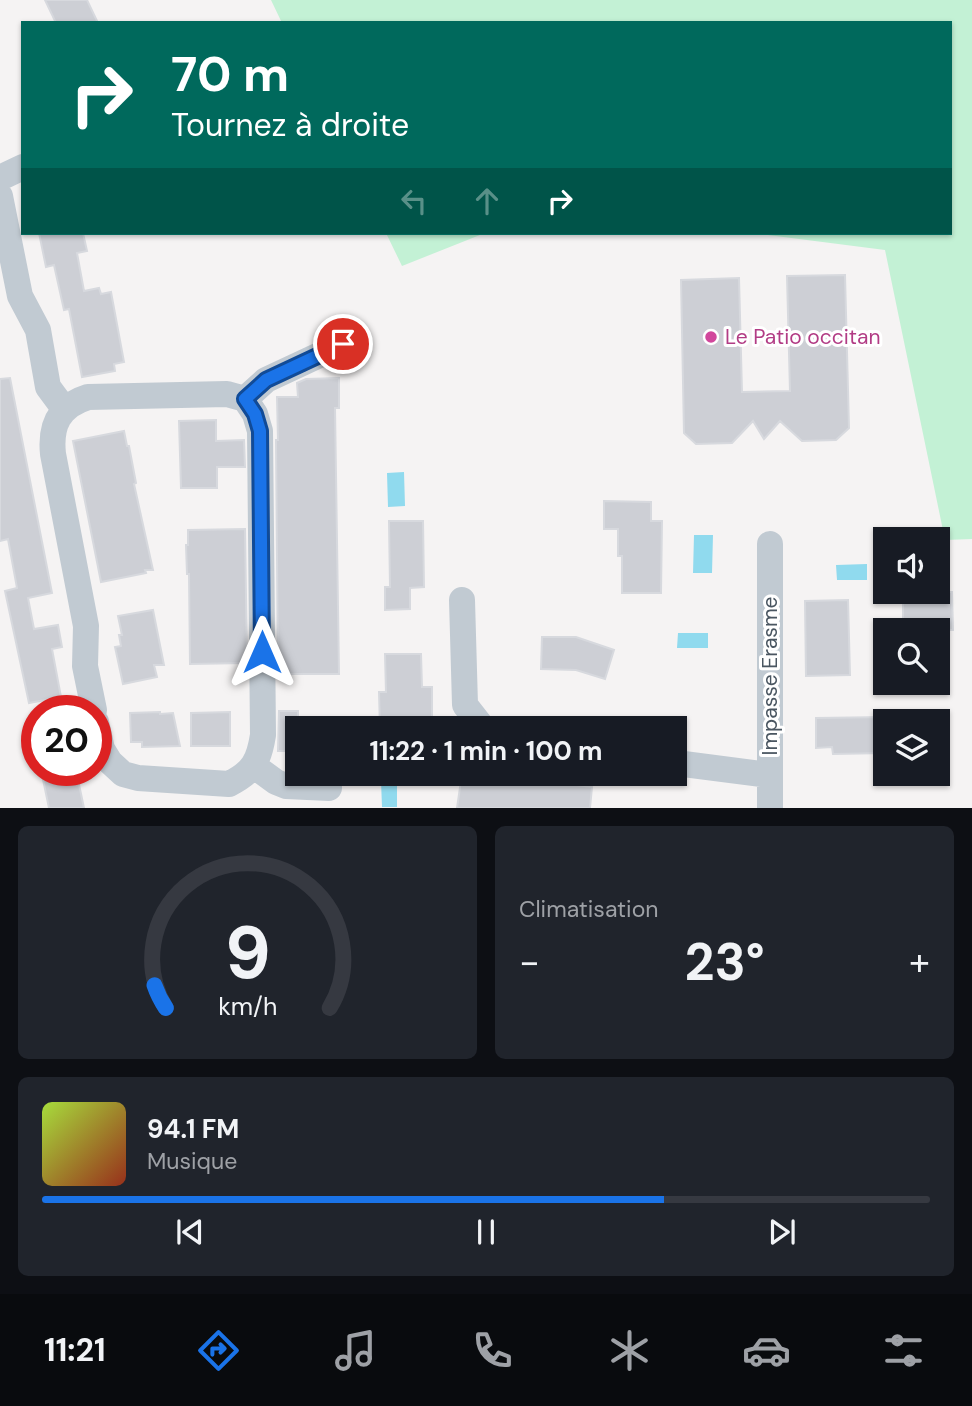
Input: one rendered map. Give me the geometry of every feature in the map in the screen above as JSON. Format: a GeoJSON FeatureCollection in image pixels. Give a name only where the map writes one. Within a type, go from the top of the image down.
{"type":"FeatureCollection","features":[{"type":"Feature","properties":{"kind":"street"},"geometry":{"type":"LineString","coordinates":[[0,178],[21,168]]}},
{"type":"Feature","properties":{"kind":"street"},"geometry":{"type":"LineString","coordinates":[[0,196],[20,296],[38,330],[48,387],[65,410]]}},
{"type":"Feature","properties":{"kind":"street"},"geometry":{"type":"LineString","coordinates":[[245,399],[266,380],[343,344]]}},
{"type":"Feature","properties":{"kind":"street"},"geometry":{"type":"LineString","coordinates":[[91,695],[85,666],[86,626],[51,439],[55,424],[74,401],[88,397],[227,394],[245,399],[255,414],[260,431],[261,751],[254,766],[227,796],[123,774],[112,764]]}},
{"type":"Feature","properties":{"kind":"street","name":"Impasse Erasme"},"geometry":{"type":"LineString","coordinates":[[770,807],[771,544]]}},
{"type":"Feature","properties":{"kind":"street"},"geometry":{"type":"LineString","coordinates":[[462,600],[466,705],[474,716]]}},
{"type":"Feature","properties":{"kind":"street"},"geometry":{"type":"LineString","coordinates":[[687,764],[769,775]]}},
{"type":"Feature","properties":{"kind":"street"},"geometry":{"type":"LineString","coordinates":[[254,766],[286,786],[329,788]]}},
{"type":"Feature","properties":{"kind":"green space"},"geometry":{"type":"Polygon","coordinates":[[[271,0],[972,0],[972,539],[950,540],[950,527],[942,527],[885,250],[768,235],[952,235],[952,21],[281,21],[271,0]]]}},
{"type":"Feature","properties":{"kind":"green space"},"geometry":{"type":"Polygon","coordinates":[[[387,235],[480,235],[402,266],[387,235]]]}},
{"type":"Feature","properties":{"kind":"water"},"geometry":{"type":"Polygon","coordinates":[[[404,472],[405,506],[388,507],[387,473],[404,472]]]}},
{"type":"Feature","properties":{"kind":"water"},"geometry":{"type":"Polygon","coordinates":[[[694,535],[713,535],[712,573],[693,573],[694,535]]]}},
{"type":"Feature","properties":{"kind":"water"},"geometry":{"type":"Polygon","coordinates":[[[867,564],[867,580],[837,580],[836,565],[867,564]]]}},
{"type":"Feature","properties":{"kind":"water"},"geometry":{"type":"Polygon","coordinates":[[[678,633],[708,633],[708,648],[677,648],[678,633]]]}},
{"type":"Feature","properties":{"kind":"water"},"geometry":{"type":"Polygon","coordinates":[[[381,786],[397,786],[397,807],[382,807],[381,786]]]}},
{"type":"Feature","properties":{"kind":"building"},"geometry":{"type":"Polygon","coordinates":[[[45,0],[87,0],[97,21],[55,21],[45,0]]]}},
{"type":"Feature","properties":{"kind":"building"},"geometry":{"type":"Polygon","coordinates":[[[39,235],[83,235],[87,251],[77,253],[84,291],[99,288],[101,294],[111,292],[124,362],[114,364],[115,371],[82,377],[69,309],[64,310],[54,265],[46,267],[39,235]]]}},
{"type":"Feature","properties":{"kind":"building","name":"Le Patio occitan"},"geometry":{"type":"Polygon","coordinates":[[[845,275],[849,428],[836,440],[802,441],[780,421],[764,439],[753,421],[732,443],[696,444],[684,433],[681,280],[739,278],[742,392],[790,391],[787,276],[845,275]]]}},
{"type":"Feature","properties":{"kind":"building"},"geometry":{"type":"Polygon","coordinates":[[[10,378],[52,593],[28,598],[34,629],[58,625],[62,647],[52,649],[61,695],[27,695],[5,591],[17,588],[8,539],[0,541],[0,379],[10,378]]]}},
{"type":"Feature","properties":{"kind":"building"},"geometry":{"type":"Polygon","coordinates":[[[339,378],[339,408],[335,408],[339,674],[278,674],[277,397],[298,397],[297,383],[306,379],[339,378]]]}},
{"type":"Feature","properties":{"kind":"building"},"geometry":{"type":"Polygon","coordinates":[[[216,420],[216,441],[244,440],[245,467],[217,467],[217,488],[181,488],[179,421],[216,420]]]}},
{"type":"Feature","properties":{"kind":"building"},"geometry":{"type":"Polygon","coordinates":[[[124,431],[153,570],[101,582],[73,441],[124,431]]]}},
{"type":"Feature","properties":{"kind":"building"},"geometry":{"type":"Polygon","coordinates":[[[604,501],[651,502],[651,521],[662,521],[661,593],[622,593],[622,556],[618,556],[618,529],[604,529],[604,501]]]}},
{"type":"Feature","properties":{"kind":"building"},"geometry":{"type":"Polygon","coordinates":[[[389,521],[423,521],[424,587],[410,588],[410,609],[385,610],[385,587],[390,587],[389,521]]]}},
{"type":"Feature","properties":{"kind":"building"},"geometry":{"type":"Polygon","coordinates":[[[245,529],[247,663],[190,664],[186,545],[188,530],[245,529]]]}},
{"type":"Feature","properties":{"kind":"building"},"geometry":{"type":"Polygon","coordinates":[[[952,592],[953,630],[950,630],[950,618],[903,618],[903,604],[950,604],[952,592]]]}},
{"type":"Feature","properties":{"kind":"building"},"geometry":{"type":"Polygon","coordinates":[[[848,600],[850,675],[806,676],[805,601],[848,600]]]}},
{"type":"Feature","properties":{"kind":"building"},"geometry":{"type":"Polygon","coordinates":[[[153,610],[164,665],[154,665],[157,677],[123,684],[115,647],[121,646],[118,616],[153,610]]]}},
{"type":"Feature","properties":{"kind":"building"},"geometry":{"type":"Polygon","coordinates":[[[542,637],[576,637],[614,650],[605,679],[576,670],[541,669],[542,637]]]}},
{"type":"Feature","properties":{"kind":"building"},"geometry":{"type":"Polygon","coordinates":[[[385,654],[421,654],[422,687],[432,687],[432,716],[380,716],[379,692],[386,692],[385,654]]]}},
{"type":"Feature","properties":{"kind":"building"},"geometry":{"type":"Polygon","coordinates":[[[279,711],[298,711],[298,716],[285,716],[285,751],[278,751],[279,711]]]}},
{"type":"Feature","properties":{"kind":"building"},"geometry":{"type":"Polygon","coordinates":[[[230,712],[230,746],[191,746],[191,713],[230,712]]]}},
{"type":"Feature","properties":{"kind":"building"},"geometry":{"type":"Polygon","coordinates":[[[130,713],[173,713],[180,746],[142,747],[142,742],[131,742],[130,713]]]}},
{"type":"Feature","properties":{"kind":"building"},"geometry":{"type":"Polygon","coordinates":[[[873,717],[873,753],[833,754],[832,747],[816,748],[816,718],[873,717]]]}},
{"type":"Feature","properties":{"kind":"building"},"geometry":{"type":"Polygon","coordinates":[[[44,786],[79,786],[84,808],[49,808],[44,786]]]}},
{"type":"Feature","properties":{"kind":"building"},"geometry":{"type":"Polygon","coordinates":[[[460,786],[592,787],[590,808],[457,808],[460,786]]]}},
{"type":"Feature","properties":{"kind":"place","name":"Le Patio occitan"},"geometry":{"type":"Point","coordinates":[711,337]}},
{"type":"Feature","properties":{"kind":"route"},"geometry":{"type":"LineString","coordinates":[[262,652],[260,431],[255,414],[245,399],[266,380],[343,344]]}}]}
